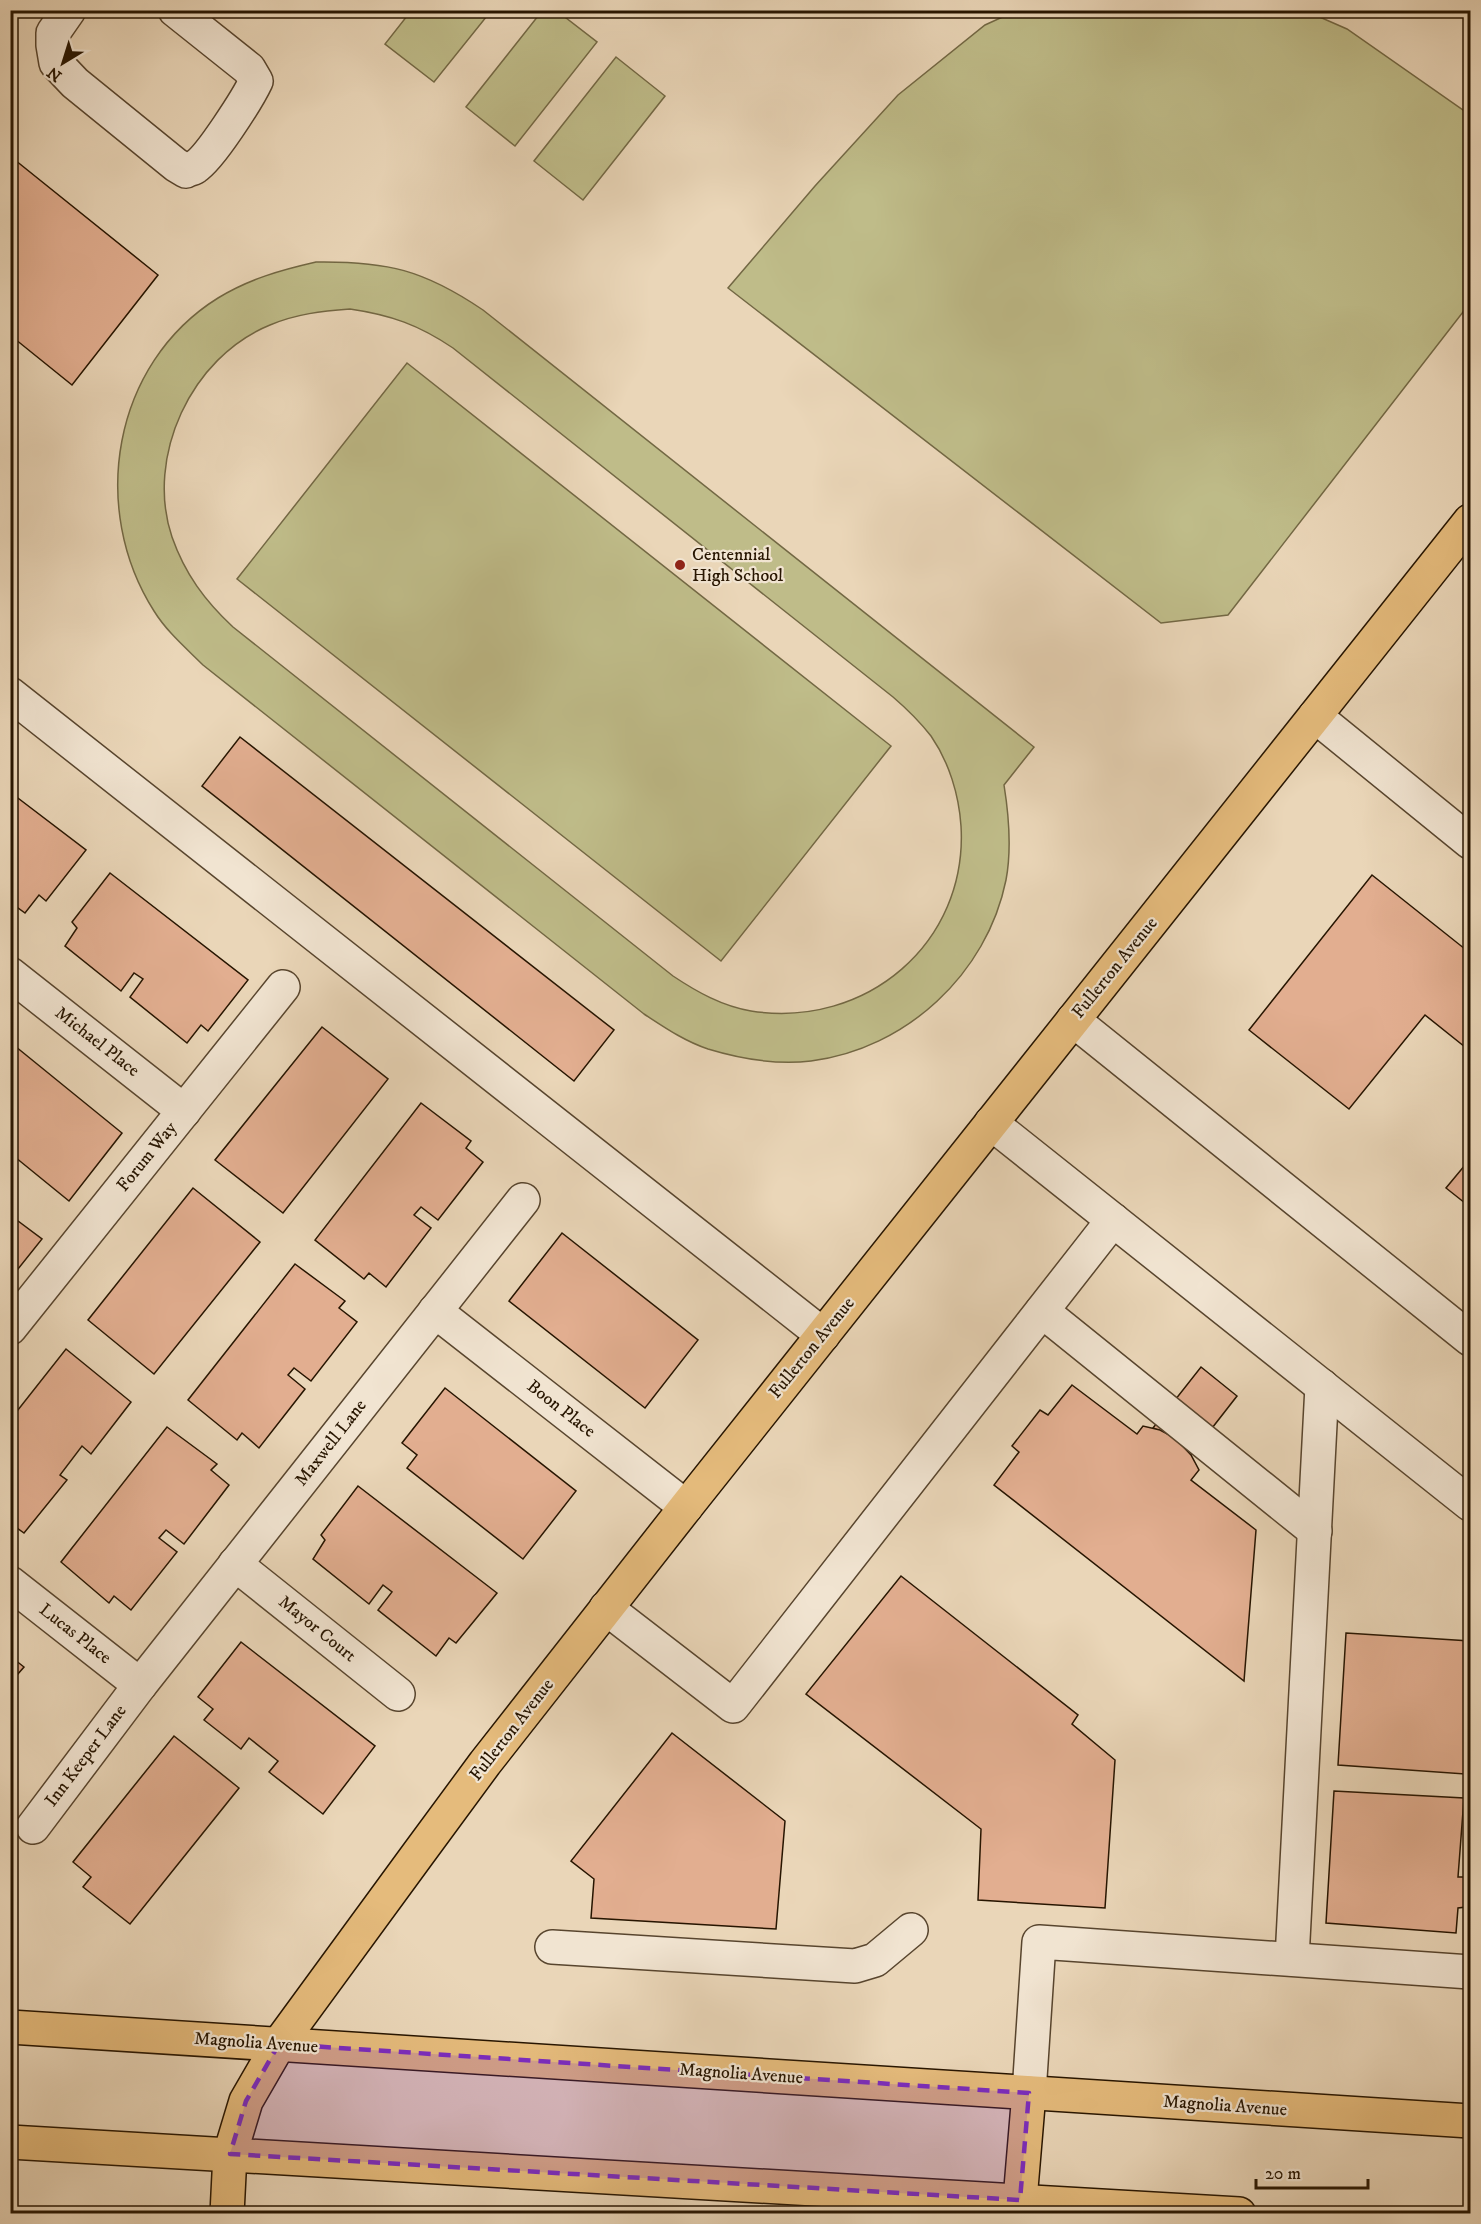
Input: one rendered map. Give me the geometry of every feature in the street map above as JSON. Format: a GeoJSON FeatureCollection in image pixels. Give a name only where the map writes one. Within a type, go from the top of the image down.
{"type":"FeatureCollection","features":[{"type":"Feature","properties":{"kind":"main road","name":"Fullerton Avenue"},"geometry":{"type":"LineString","coordinates":[[227,2214],[230,2154],[246,2101],[279,2044],[485,1763],[1470,521]]}},
{"type":"Feature","properties":{"kind":"main road","name":"Magnolia Avenue"},"geometry":{"type":"LineString","coordinates":[[10,2027],[1470,2121]]}},
{"type":"Feature","properties":{"kind":"main road"},"geometry":{"type":"LineString","coordinates":[[1020,2200],[1029,2093]]}},
{"type":"Feature","properties":{"kind":"main road"},"geometry":{"type":"LineString","coordinates":[[10,2142],[1239,2214]]}},
{"type":"Feature","properties":{"kind":"street"},"geometry":{"type":"LineString","coordinates":[[69,10],[54,33],[56,63],[75,83],[186,171],[195,167],[249,96],[256,81],[249,69],[175,10]]}},
{"type":"Feature","properties":{"kind":"street"},"geometry":{"type":"LineString","coordinates":[[10,694],[823,1335]]}},
{"type":"Feature","properties":{"kind":"street"},"geometry":{"type":"LineString","coordinates":[[1315,716],[1470,842]]}},
{"type":"Feature","properties":{"kind":"street","name":"Michael Place"},"geometry":{"type":"LineString","coordinates":[[10,974],[184,1111]]}},
{"type":"Feature","properties":{"kind":"street","name":"Forum Way"},"geometry":{"type":"LineString","coordinates":[[10,1328],[283,987]]}},
{"type":"Feature","properties":{"kind":"street"},"geometry":{"type":"LineString","coordinates":[[1073,1020],[1470,1339]]}},
{"type":"Feature","properties":{"kind":"street"},"geometry":{"type":"LineString","coordinates":[[991,1123],[1470,1504]]}},
{"type":"Feature","properties":{"kind":"street","name":"Maxwell Lane"},"geometry":{"type":"LineString","coordinates":[[140,1685],[523,1200]]}},
{"type":"Feature","properties":{"kind":"street"},"geometry":{"type":"LineString","coordinates":[[606,1608],[733,1706],[1113,1220]]}},
{"type":"Feature","properties":{"kind":"street","name":"Boon Place"},"geometry":{"type":"LineString","coordinates":[[435,1311],[686,1507]]}},
{"type":"Feature","properties":{"kind":"street"},"geometry":{"type":"LineString","coordinates":[[1041,1311],[1315,1531]]}},
{"type":"Feature","properties":{"kind":"street"},"geometry":{"type":"LineString","coordinates":[[1292,1959],[1322,1386]]}},
{"type":"Feature","properties":{"kind":"street","name":"Mayor Court"},"geometry":{"type":"LineString","coordinates":[[236,1564],[398,1694]]}},
{"type":"Feature","properties":{"kind":"street","name":"Lucas Place"},"geometry":{"type":"LineString","coordinates":[[10,1582],[140,1685]]}},
{"type":"Feature","properties":{"kind":"street","name":"Inn Keeper Lane"},"geometry":{"type":"LineString","coordinates":[[33,1827],[140,1685]]}},
{"type":"Feature","properties":{"kind":"street"},"geometry":{"type":"LineString","coordinates":[[552,1947],[855,1966],[876,1960],[911,1930]]}},
{"type":"Feature","properties":{"kind":"street"},"geometry":{"type":"LineString","coordinates":[[1029,2093],[1039,1942],[1470,1972]]}},
{"type":"Feature","properties":{"kind":"highlighted area"},"geometry":{"type":"Polygon","coordinates":[[[279,2044],[1029,2093],[1020,2200],[230,2154],[246,2101],[279,2044]]]}},
{"type":"Feature","properties":{"kind":"shaded area"},"geometry":{"type":"Polygon","coordinates":[[[1018,10],[1306,11],[1347,29],[1470,115],[1470,303],[1228,615],[1161,623],[728,288],[815,186],[898,95],[985,25],[1018,10]]]}},
{"type":"Feature","properties":{"kind":"shaded area"},"geometry":{"type":"Polygon","coordinates":[[[411,11],[491,11],[434,82],[385,44],[411,11]]]}},
{"type":"Feature","properties":{"kind":"shaded area"},"geometry":{"type":"Polygon","coordinates":[[[542,11],[557,11],[597,42],[515,146],[466,107],[542,11]]]}},
{"type":"Feature","properties":{"kind":"shaded area"},"geometry":{"type":"Polygon","coordinates":[[[616,57],[665,96],[583,200],[534,161],[616,57]]]}},
{"type":"Feature","properties":{"kind":"shaded area"},"geometry":{"type":"Polygon","coordinates":[[[316,262],[341,262],[384,266],[423,277],[462,296],[483,310],[1034,747],[1004,785],[1009,856],[1006,880],[996,914],[981,946],[961,975],[937,1001],[909,1023],[879,1041],[846,1054],[811,1061],[772,1062],[733,1056],[691,1042],[644,1014],[203,665],[177,640],[154,611],[134,571],[122,528],[118,485],[122,441],[134,399],[154,360],[182,326],[218,298],[241,285],[316,262]],[[350,309],[299,316],[270,325],[242,340],[218,360],[197,385],[181,413],[170,443],[165,475],[165,506],[172,537],[183,563],[213,607],[233,627],[673,976],[701,993],[740,1009],[793,1013],[833,1006],[870,991],[902,969],[928,941],[947,907],[959,868],[961,826],[958,803],[948,768],[927,731],[893,697],[453,348],[416,327],[365,311],[350,309]]]}},
{"type":"Feature","properties":{"kind":"shaded area"},"geometry":{"type":"Polygon","coordinates":[[[407,363],[891,746],[721,961],[237,579],[407,363]]]}},
{"type":"Feature","properties":{"kind":"building"},"geometry":{"type":"Polygon","coordinates":[[[10,156],[158,275],[72,385],[10,335],[10,156]]]}},
{"type":"Feature","properties":{"kind":"building"},"geometry":{"type":"Polygon","coordinates":[[[240,737],[614,1030],[574,1081],[202,786],[240,737]]]}},
{"type":"Feature","properties":{"kind":"building"},"geometry":{"type":"Polygon","coordinates":[[[10,792],[86,850],[46,901],[39,895],[25,913],[10,902],[10,792]]]}},
{"type":"Feature","properties":{"kind":"building"},"geometry":{"type":"Polygon","coordinates":[[[110,873],[248,980],[208,1031],[201,1025],[187,1043],[130,997],[143,979],[134,973],[121,991],[65,946],[77,928],[72,922],[110,873]]]}},
{"type":"Feature","properties":{"kind":"building"},"geometry":{"type":"Polygon","coordinates":[[[1372,875],[1470,953],[1470,1051],[1425,1015],[1349,1109],[1249,1030],[1372,875]]]}},
{"type":"Feature","properties":{"kind":"building"},"geometry":{"type":"Polygon","coordinates":[[[322,1027],[388,1079],[283,1213],[215,1160],[322,1027]]]}},
{"type":"Feature","properties":{"kind":"building"},"geometry":{"type":"Polygon","coordinates":[[[10,1042],[122,1133],[69,1201],[10,1153],[10,1042]]]}},
{"type":"Feature","properties":{"kind":"building"},"geometry":{"type":"Polygon","coordinates":[[[421,1103],[471,1141],[466,1148],[483,1162],[438,1220],[421,1207],[414,1215],[431,1228],[386,1287],[369,1273],[364,1279],[315,1240],[421,1103]]]}},
{"type":"Feature","properties":{"kind":"building"},"geometry":{"type":"Polygon","coordinates":[[[1470,1159],[1470,1207],[1446,1188],[1470,1159]]]}},
{"type":"Feature","properties":{"kind":"building"},"geometry":{"type":"Polygon","coordinates":[[[193,1188],[260,1242],[154,1374],[88,1320],[193,1188]]]}},
{"type":"Feature","properties":{"kind":"building"},"geometry":{"type":"Polygon","coordinates":[[[10,1215],[42,1239],[10,1279],[10,1215]]]}},
{"type":"Feature","properties":{"kind":"building"},"geometry":{"type":"Polygon","coordinates":[[[562,1233],[698,1340],[645,1408],[509,1301],[562,1233]]]}},
{"type":"Feature","properties":{"kind":"building"},"geometry":{"type":"Polygon","coordinates":[[[295,1264],[345,1301],[339,1308],[357,1322],[311,1381],[294,1368],[288,1375],[305,1389],[259,1448],[242,1433],[237,1440],[188,1400],[295,1264]]]}},
{"type":"Feature","properties":{"kind":"building"},"geometry":{"type":"Polygon","coordinates":[[[66,1349],[131,1402],[91,1454],[82,1446],[60,1475],[67,1480],[24,1533],[10,1523],[10,1420],[66,1349]]]}},
{"type":"Feature","properties":{"kind":"building"},"geometry":{"type":"Polygon","coordinates":[[[1201,1367],[1237,1396],[1191,1455],[1175,1438],[1153,1428],[1201,1367]]]}},
{"type":"Feature","properties":{"kind":"building"},"geometry":{"type":"Polygon","coordinates":[[[1072,1385],[1137,1434],[1143,1426],[1160,1430],[1175,1438],[1191,1455],[1199,1470],[1191,1480],[1256,1530],[1244,1681],[994,1485],[1019,1452],[1012,1446],[1040,1410],[1048,1415],[1072,1385]]]}},
{"type":"Feature","properties":{"kind":"building"},"geometry":{"type":"Polygon","coordinates":[[[445,1388],[576,1491],[523,1559],[407,1468],[417,1455],[402,1443],[445,1388]]]}},
{"type":"Feature","properties":{"kind":"building"},"geometry":{"type":"Polygon","coordinates":[[[167,1427],[217,1464],[211,1470],[229,1485],[184,1544],[166,1530],[159,1538],[177,1552],[131,1610],[114,1596],[109,1603],[61,1562],[167,1427]]]}},
{"type":"Feature","properties":{"kind":"building"},"geometry":{"type":"Polygon","coordinates":[[[358,1486],[497,1593],[456,1643],[449,1638],[436,1656],[378,1610],[392,1592],[383,1585],[369,1604],[313,1559],[325,1540],[321,1535],[358,1486]]]}},
{"type":"Feature","properties":{"kind":"building"},"geometry":{"type":"Polygon","coordinates":[[[901,1576],[1078,1715],[1072,1724],[1115,1760],[1105,1908],[978,1900],[981,1829],[806,1694],[901,1576]]]}},
{"type":"Feature","properties":{"kind":"building"},"geometry":{"type":"Polygon","coordinates":[[[1346,1633],[1470,1641],[1470,1701],[1465,1774],[1338,1765],[1346,1633]]]}},
{"type":"Feature","properties":{"kind":"building"},"geometry":{"type":"Polygon","coordinates":[[[241,1642],[375,1746],[323,1814],[269,1772],[278,1761],[249,1738],[241,1749],[204,1720],[213,1709],[198,1697],[241,1642]]]}},
{"type":"Feature","properties":{"kind":"building"},"geometry":{"type":"Polygon","coordinates":[[[10,1656],[24,1667],[10,1683],[10,1656]]]}},
{"type":"Feature","properties":{"kind":"building"},"geometry":{"type":"Polygon","coordinates":[[[672,1733],[785,1821],[776,1929],[591,1918],[594,1879],[571,1861],[672,1733]]]}},
{"type":"Feature","properties":{"kind":"building"},"geometry":{"type":"Polygon","coordinates":[[[174,1736],[239,1788],[130,1924],[83,1887],[91,1877],[73,1862],[174,1736]]]}},
{"type":"Feature","properties":{"kind":"building"},"geometry":{"type":"Polygon","coordinates":[[[1334,1791],[1464,1798],[1458,1877],[1466,1877],[1466,1907],[1458,1908],[1456,1933],[1326,1923],[1334,1791]]]}},
{"type":"Feature","properties":{"kind":"place","name":"Centennial High School"},"geometry":{"type":"Point","coordinates":[680,565]}}]}
